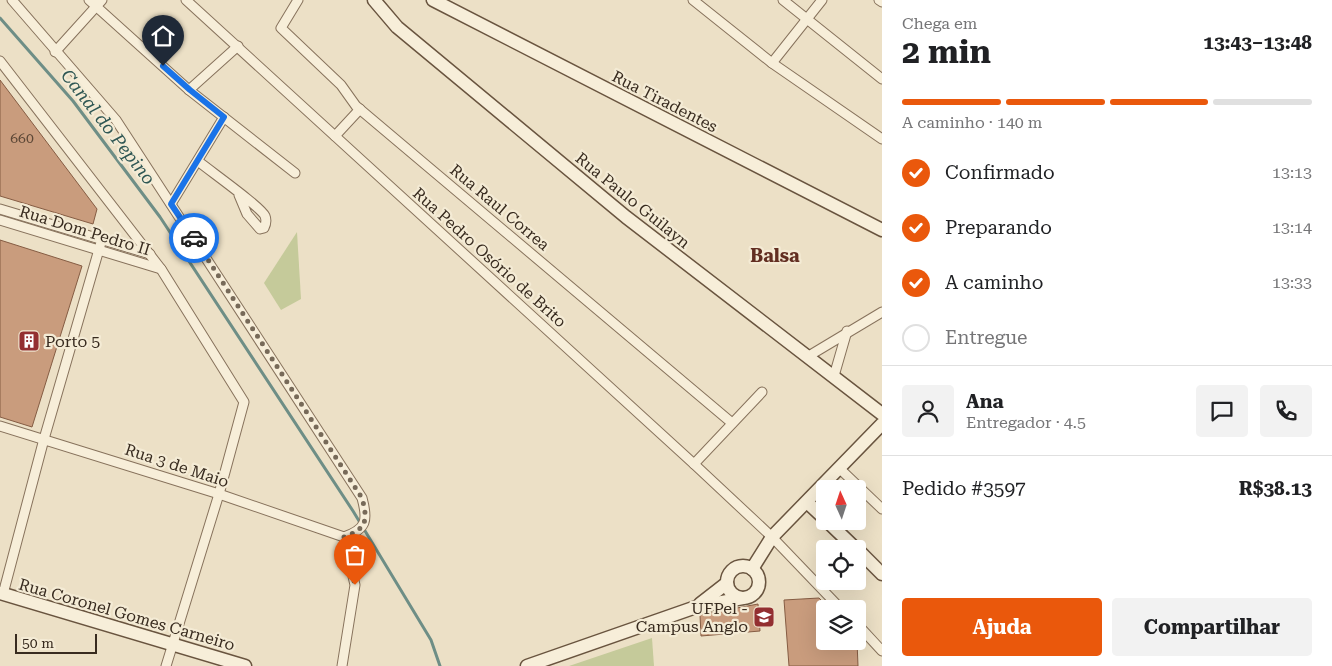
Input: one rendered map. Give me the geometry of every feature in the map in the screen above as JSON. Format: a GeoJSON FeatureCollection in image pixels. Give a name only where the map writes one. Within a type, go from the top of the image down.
{"type":"FeatureCollection","features":[{"type":"Feature","properties":{"kind":"street"},"geometry":{"type":"LineString","coordinates":[[12,0],[116,120],[362,498],[366,512],[364,523],[357,532],[344,537],[355,585],[342,666]]}},
{"type":"Feature","properties":{"kind":"street","name":"Rua Pedro Osório de Brito"},"geometry":{"type":"LineString","coordinates":[[186,0],[694,464],[772,538],[832,600]]}},
{"type":"Feature","properties":{"kind":"street","name":"Rua Raul Correa"},"geometry":{"type":"LineString","coordinates":[[298,0],[281,28],[340,85],[360,109],[732,423]]}},
{"type":"Feature","properties":{"kind":"street","name":"Rua Paulo Guilayn"},"geometry":{"type":"LineString","coordinates":[[374,0],[398,27],[626,217],[882,414]]}},
{"type":"Feature","properties":{"kind":"street","name":"Rua Tiradentes"},"geometry":{"type":"LineString","coordinates":[[433,0],[882,230]]}},
{"type":"Feature","properties":{"kind":"street"},"geometry":{"type":"LineString","coordinates":[[693,0],[772,63],[882,139]]}},
{"type":"Feature","properties":{"kind":"street"},"geometry":{"type":"LineString","coordinates":[[783,0],[882,79]]}},
{"type":"Feature","properties":{"kind":"street"},"geometry":{"type":"LineString","coordinates":[[772,63],[822,0]]}},
{"type":"Feature","properties":{"kind":"street"},"geometry":{"type":"LineString","coordinates":[[56,52],[96,2],[190,90],[296,173]]}},
{"type":"Feature","properties":{"kind":"street"},"geometry":{"type":"LineString","coordinates":[[190,90],[238,46]]}},
{"type":"Feature","properties":{"kind":"street"},"geometry":{"type":"LineString","coordinates":[[0,61],[161,269],[244,402],[219,494],[166,666]]}},
{"type":"Feature","properties":{"kind":"street"},"geometry":{"type":"LineString","coordinates":[[335,136],[360,109]]}},
{"type":"Feature","properties":{"kind":"street"},"geometry":{"type":"LineString","coordinates":[[171,204],[224,117]]}},
{"type":"Feature","properties":{"kind":"street"},"geometry":{"type":"LineString","coordinates":[[198,162],[240,195]]}},
{"type":"Feature","properties":{"kind":"street","name":"Rua Dom Pedro II"},"geometry":{"type":"LineString","coordinates":[[0,208],[150,254]]}},
{"type":"Feature","properties":{"kind":"street"},"geometry":{"type":"LineString","coordinates":[[27,228],[31,218]]}},
{"type":"Feature","properties":{"kind":"street","name":"Rua Dom Pedro II"},"geometry":{"type":"LineString","coordinates":[[0,220],[161,269]]}},
{"type":"Feature","properties":{"kind":"street"},"geometry":{"type":"LineString","coordinates":[[2,594],[44,439],[102,239]]}},
{"type":"Feature","properties":{"kind":"street"},"geometry":{"type":"LineString","coordinates":[[808,357],[882,312]]}},
{"type":"Feature","properties":{"kind":"street"},"geometry":{"type":"LineString","coordinates":[[834,376],[847,332]]}},
{"type":"Feature","properties":{"kind":"street"},"geometry":{"type":"LineString","coordinates":[[694,464],[762,392]]}},
{"type":"Feature","properties":{"kind":"street"},"geometry":{"type":"LineString","coordinates":[[752,569],[772,538],[808,503],[882,424]]}},
{"type":"Feature","properties":{"kind":"street","name":"Rua 3 de Maio"},"geometry":{"type":"LineString","coordinates":[[0,426],[219,494],[344,537]]}},
{"type":"Feature","properties":{"kind":"street"},"geometry":{"type":"LineString","coordinates":[[839,468],[882,509]]}},
{"type":"Feature","properties":{"kind":"street"},"geometry":{"type":"LineString","coordinates":[[808,503],[816,511]]}},
{"type":"Feature","properties":{"kind":"street"},"geometry":{"type":"LineString","coordinates":[[836,530],[847,540]]}},
{"type":"Feature","properties":{"kind":"street"},"geometry":{"type":"LineString","coordinates":[[866,559],[882,574]]}},
{"type":"Feature","properties":{"kind":"street"},"geometry":{"type":"LineString","coordinates":[[527,666],[696,607],[743,598],[756,592],[758,577],[752,569],[737,568],[730,574],[727,583],[696,607]]}},
{"type":"Feature","properties":{"kind":"street"},"geometry":{"type":"LineString","coordinates":[[727,583],[730,592],[743,598]]}},
{"type":"Feature","properties":{"kind":"street","name":"Rua Coronel Gomes Carneiro"},"geometry":{"type":"LineString","coordinates":[[2,594],[245,666]]}},
{"type":"Feature","properties":{"kind":"street"},"geometry":{"type":"LineString","coordinates":[[866,634],[882,651]]}},
{"type":"Feature","properties":{"kind":"green space"},"geometry":{"type":"Polygon","coordinates":[[[297,232],[301,299],[281,310],[264,283],[297,232]]]}},
{"type":"Feature","properties":{"kind":"green space"},"geometry":{"type":"Polygon","coordinates":[[[652,638],[654,666],[569,666],[652,638]]]}},
{"type":"Feature","properties":{"kind":"building"},"geometry":{"type":"Polygon","coordinates":[[[0,80],[97,209],[93,224],[0,196],[0,80]]]}},
{"type":"Feature","properties":{"kind":"building","name":"Porto 5"},"geometry":{"type":"Polygon","coordinates":[[[0,240],[82,266],[32,427],[0,417],[0,240]]]}},
{"type":"Feature","properties":{"kind":"building"},"geometry":{"type":"Polygon","coordinates":[[[819,598],[821,600],[816,600],[816,650],[857,650],[858,666],[789,666],[784,600],[819,598]]]}},
{"type":"Feature","properties":{"kind":"building"},"geometry":{"type":"Polygon","coordinates":[[[758,604],[760,631],[701,636],[700,615],[758,604]]]}},
{"type":"Feature","properties":{"kind":"waterway","name":"Canal do Pepino"},"geometry":{"type":"LineString","coordinates":[[0,18],[73,101],[160,217],[353,511],[431,640],[440,666]]}},
{"type":"Feature","properties":{"kind":"way so far"},"geometry":{"type":"LineString","coordinates":[[194,238],[362,498],[366,512],[364,523],[357,532],[344,537],[352,564],[355,585]]}},
{"type":"Feature","properties":{"kind":"place","name":"Porto 5"},"geometry":{"type":"Point","coordinates":[29,341]}},
{"type":"Feature","properties":{"kind":"place","name":"UFPel - Campus Anglo"},"geometry":{"type":"Point","coordinates":[764,617]}},
{"type":"Feature","properties":{"kind":"district","name":"Balsa"},"geometry":{"type":"Point","coordinates":[775,256]}},
{"type":"Feature","properties":{"kind":"route"},"geometry":{"type":"LineString","coordinates":[[163,66],[224,117],[220,127],[171,204],[194,238]]}}]}
